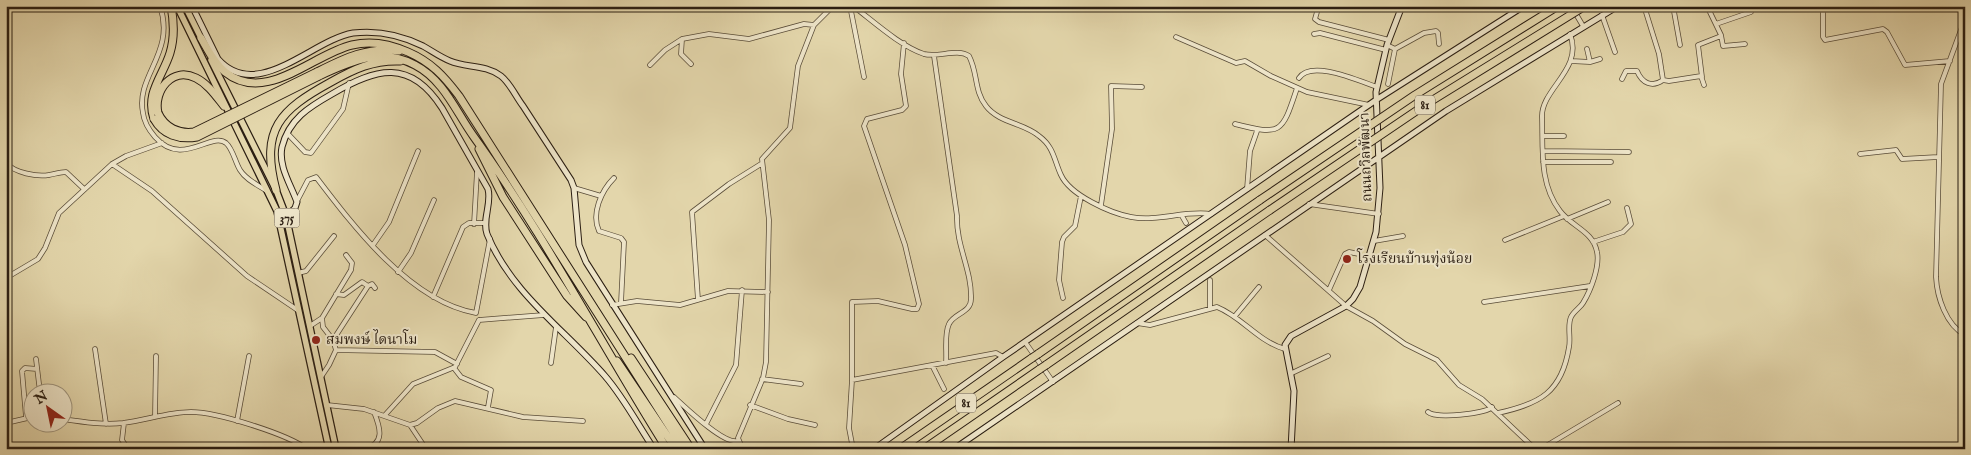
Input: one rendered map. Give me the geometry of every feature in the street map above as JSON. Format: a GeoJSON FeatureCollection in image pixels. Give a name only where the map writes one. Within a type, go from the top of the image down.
{"type":"FeatureCollection","features":[{"type":"Feature","properties":{"kind":"highway"},"geometry":{"type":"LineString","coordinates":[[171,6],[173,39],[169,56],[153,91],[151,108],[160,128],[173,136],[184,138],[197,137],[348,57],[370,51],[392,50],[411,54]]}},
{"type":"Feature","properties":{"kind":"highway","name":"81"},"geometry":{"type":"LineString","coordinates":[[900,449],[1414,95],[1558,6]]}},
{"type":"Feature","properties":{"kind":"highway","name":"81"},"geometry":{"type":"LineString","coordinates":[[924,449],[1428,103],[1585,6]]}},
{"type":"Feature","properties":{"kind":"highway"},"geometry":{"type":"LineString","coordinates":[[200,38],[225,72],[253,82],[268,82],[282,77],[330,53],[354,44],[384,44],[432,64],[456,92],[622,349],[684,449]]}},
{"type":"Feature","properties":{"kind":"highway"},"geometry":{"type":"LineString","coordinates":[[318,74],[370,56],[387,55],[410,62],[423,70],[440,86],[573,288],[589,320],[612,356],[629,377],[676,449]]}},
{"type":"Feature","properties":{"kind":"highway"},"geometry":{"type":"LineString","coordinates":[[276,190],[270,166],[270,147],[277,125],[292,107],[311,93],[360,67],[382,61],[410,62]]}},
{"type":"Feature","properties":{"kind":"highway"},"geometry":{"type":"LineString","coordinates":[[156,116],[156,100],[161,88],[169,80],[179,76],[190,76],[201,81],[224,106]]}},
{"type":"Feature","properties":{"kind":"highway"},"geometry":{"type":"LineString","coordinates":[[622,349],[642,372],[691,449]]}},
{"type":"Feature","properties":{"kind":"highway"},"geometry":{"type":"LineString","coordinates":[[612,356],[624,381],[668,449]]}},
{"type":"Feature","properties":{"kind":"main road","name":"375"},"geometry":{"type":"LineString","coordinates":[[177,6],[278,215],[329,449]]}},
{"type":"Feature","properties":{"kind":"main road","name":"375"},"geometry":{"type":"LineString","coordinates":[[185,6],[276,190],[286,216],[336,449]]}},
{"type":"Feature","properties":{"kind":"main road"},"geometry":{"type":"LineString","coordinates":[[192,6],[218,59],[230,68],[245,74],[257,75],[270,72],[340,37],[365,32],[396,35],[423,46],[450,61],[488,69],[501,76],[507,82],[571,180],[574,188],[581,252],[612,305],[706,449]]}},
{"type":"Feature","properties":{"kind":"main road","name":"ถนนถวิลพัฒนา"},"geometry":{"type":"LineString","coordinates":[[1285,349],[1291,336],[1346,306],[1360,287],[1374,241],[1378,214],[1377,87],[1387,45],[1402,6]]}},
{"type":"Feature","properties":{"kind":"main road"},"geometry":{"type":"LineString","coordinates":[[874,449],[1002,357],[1376,100],[1524,6]]}},
{"type":"Feature","properties":{"kind":"main road"},"geometry":{"type":"LineString","coordinates":[[954,449],[1446,111],[1618,6]]}},
{"type":"Feature","properties":{"kind":"main road"},"geometry":{"type":"LineString","coordinates":[[286,216],[295,208],[297,202],[282,164],[282,148],[287,133],[302,112],[350,83],[381,72],[400,73],[418,80],[434,95],[490,197],[486,223],[490,239],[520,287],[544,315],[609,380],[654,449]]}},
{"type":"Feature","properties":{"kind":"main road"},"geometry":{"type":"LineString","coordinates":[[1285,349],[1292,373],[1294,392],[1291,448]]}},
{"type":"Feature","properties":{"kind":"street"},"geometry":{"type":"LineString","coordinates":[[160,6],[164,22],[164,39],[158,60],[144,90],[142,106],[149,128],[162,143],[176,149],[186,150],[215,140],[224,142],[229,147],[243,174],[267,191]]}},
{"type":"Feature","properties":{"kind":"street"},"geometry":{"type":"LineString","coordinates":[[738,441],[762,379],[766,362],[769,220],[761,164],[766,153],[790,128],[796,94],[797,69],[814,25],[833,6]]}},
{"type":"Feature","properties":{"kind":"street"},"geometry":{"type":"LineString","coordinates":[[851,6],[923,54],[934,56],[962,53],[969,56],[974,66],[976,84],[986,106],[999,116],[1040,136],[1053,151],[1061,176],[1081,196],[1131,217],[1182,216],[1197,212],[1211,214]]}},
{"type":"Feature","properties":{"kind":"street"},"geometry":{"type":"LineString","coordinates":[[851,6],[864,77]]}},
{"type":"Feature","properties":{"kind":"street"},"geometry":{"type":"LineString","coordinates":[[1568,6],[1573,9],[1583,26]]}},
{"type":"Feature","properties":{"kind":"street"},"geometry":{"type":"LineString","coordinates":[[1644,6],[1659,54],[1663,80]]}},
{"type":"Feature","properties":{"kind":"street"},"geometry":{"type":"LineString","coordinates":[[1674,6],[1680,45]]}},
{"type":"Feature","properties":{"kind":"street"},"geometry":{"type":"LineString","coordinates":[[1707,6],[1724,47],[1745,44]]}},
{"type":"Feature","properties":{"kind":"street"},"geometry":{"type":"LineString","coordinates":[[1825,6],[1822,11],[1823,37],[1825,40],[1883,29],[1906,66],[1950,61]]}},
{"type":"Feature","properties":{"kind":"street"},"geometry":{"type":"LineString","coordinates":[[1317,12],[1315,19],[1319,22],[1395,49]]}},
{"type":"Feature","properties":{"kind":"street"},"geometry":{"type":"LineString","coordinates":[[1716,24],[1751,12]]}},
{"type":"Feature","properties":{"kind":"street"},"geometry":{"type":"LineString","coordinates":[[1602,15],[1616,52]]}},
{"type":"Feature","properties":{"kind":"street"},"geometry":{"type":"LineString","coordinates":[[1965,19],[1942,84],[1938,156],[1936,287],[1948,317],[1955,328],[1965,335]]}},
{"type":"Feature","properties":{"kind":"street"},"geometry":{"type":"LineString","coordinates":[[650,65],[665,50],[682,39],[709,34],[749,39],[804,24],[814,25]]}},
{"type":"Feature","properties":{"kind":"street"},"geometry":{"type":"LineString","coordinates":[[1395,49],[1429,31],[1438,33],[1439,44]]}},
{"type":"Feature","properties":{"kind":"street"},"geometry":{"type":"LineString","coordinates":[[1314,34],[1320,32],[1387,45]]}},
{"type":"Feature","properties":{"kind":"street"},"geometry":{"type":"LineString","coordinates":[[1498,413],[1535,403],[1555,386],[1566,364],[1571,317],[1583,303],[1598,259],[1594,242],[1585,232],[1566,218],[1546,188],[1543,162],[1542,109],[1571,61],[1573,50],[1570,34]]}},
{"type":"Feature","properties":{"kind":"street"},"geometry":{"type":"LineString","coordinates":[[1704,85],[1698,45],[1721,36]]}},
{"type":"Feature","properties":{"kind":"street"},"geometry":{"type":"LineString","coordinates":[[1176,37],[1236,63],[1245,61],[1307,92],[1369,105]]}},
{"type":"Feature","properties":{"kind":"street"},"geometry":{"type":"LineString","coordinates":[[682,39],[681,54],[691,64]]}},
{"type":"Feature","properties":{"kind":"street"},"geometry":{"type":"LineString","coordinates":[[853,449],[849,428],[852,380],[852,302],[878,301],[912,309],[917,309],[919,304],[905,245],[864,126],[867,119],[902,110],[906,106],[902,74],[904,43]]}},
{"type":"Feature","properties":{"kind":"street"},"geometry":{"type":"LineString","coordinates":[[1388,84],[1395,49]]}},
{"type":"Feature","properties":{"kind":"street"},"geometry":{"type":"LineString","coordinates":[[1588,49],[1590,62]]}},
{"type":"Feature","properties":{"kind":"street"},"geometry":{"type":"LineString","coordinates":[[934,56],[957,216],[957,237],[968,274],[971,302],[967,310],[954,317],[948,326],[946,362]]}},
{"type":"Feature","properties":{"kind":"street"},"geometry":{"type":"LineString","coordinates":[[1571,61],[1590,62],[1600,59]]}},
{"type":"Feature","properties":{"kind":"street"},"geometry":{"type":"LineString","coordinates":[[1299,78],[1304,72],[1322,70],[1377,87]]}},
{"type":"Feature","properties":{"kind":"street"},"geometry":{"type":"LineString","coordinates":[[1622,79],[1626,71],[1631,70],[1637,71],[1641,80],[1645,83],[1654,84],[1663,80],[1702,77]]}},
{"type":"Feature","properties":{"kind":"street"},"geometry":{"type":"LineString","coordinates":[[287,133],[309,154],[343,109],[350,83]]}},
{"type":"Feature","properties":{"kind":"street"},"geometry":{"type":"LineString","coordinates":[[1101,205],[1112,129],[1111,86],[1142,87]]}},
{"type":"Feature","properties":{"kind":"street"},"geometry":{"type":"LineString","coordinates":[[1235,124],[1257,131],[1274,130],[1283,124],[1297,88]]}},
{"type":"Feature","properties":{"kind":"street"},"geometry":{"type":"LineString","coordinates":[[1247,189],[1250,151],[1257,131]]}},
{"type":"Feature","properties":{"kind":"street"},"geometry":{"type":"LineString","coordinates":[[1543,136],[1564,136]]}},
{"type":"Feature","properties":{"kind":"street"},"geometry":{"type":"LineString","coordinates":[[6,278],[38,259],[45,248],[56,217],[112,164],[126,156],[162,143]]}},
{"type":"Feature","properties":{"kind":"street"},"geometry":{"type":"LineString","coordinates":[[1860,154],[1896,150],[1902,159],[1938,156]]}},
{"type":"Feature","properties":{"kind":"street"},"geometry":{"type":"LineString","coordinates":[[374,245],[389,222],[418,151]]}},
{"type":"Feature","properties":{"kind":"street"},"geometry":{"type":"LineString","coordinates":[[1543,151],[1629,152]]}},
{"type":"Feature","properties":{"kind":"street"},"geometry":{"type":"LineString","coordinates":[[1543,162],[1611,162]]}},
{"type":"Feature","properties":{"kind":"street"},"geometry":{"type":"LineString","coordinates":[[6,163],[13,169],[29,174],[44,176],[66,172],[84,189]]}},
{"type":"Feature","properties":{"kind":"street"},"geometry":{"type":"LineString","coordinates":[[112,164],[152,191],[246,276],[299,311]]}},
{"type":"Feature","properties":{"kind":"street"},"geometry":{"type":"LineString","coordinates":[[698,300],[692,212],[729,184],[761,164]]}},
{"type":"Feature","properties":{"kind":"street"},"geometry":{"type":"LineString","coordinates":[[474,224],[477,172]]}},
{"type":"Feature","properties":{"kind":"street"},"geometry":{"type":"LineString","coordinates":[[297,202],[308,180],[316,177],[341,211],[398,272],[433,297],[453,308],[477,316],[544,315]]}},
{"type":"Feature","properties":{"kind":"street"},"geometry":{"type":"LineString","coordinates":[[614,178],[601,196],[598,207],[598,229],[620,238],[625,245],[621,303]]}},
{"type":"Feature","properties":{"kind":"street"},"geometry":{"type":"LineString","coordinates":[[574,188],[601,196]]}},
{"type":"Feature","properties":{"kind":"street"},"geometry":{"type":"LineString","coordinates":[[1063,298],[1058,280],[1061,245],[1064,237],[1075,226],[1081,196]]}},
{"type":"Feature","properties":{"kind":"street"},"geometry":{"type":"LineString","coordinates":[[398,272],[411,253],[434,200]]}},
{"type":"Feature","properties":{"kind":"street"},"geometry":{"type":"LineString","coordinates":[[1504,240],[1608,202]]}},
{"type":"Feature","properties":{"kind":"street"},"geometry":{"type":"LineString","coordinates":[[1309,204],[1378,214]]}},
{"type":"Feature","properties":{"kind":"street"},"geometry":{"type":"LineString","coordinates":[[1594,242],[1627,230],[1631,224],[1627,208]]}},
{"type":"Feature","properties":{"kind":"street"},"geometry":{"type":"LineString","coordinates":[[1182,216],[1186,223]]}},
{"type":"Feature","properties":{"kind":"street"},"geometry":{"type":"LineString","coordinates":[[433,297],[463,227],[469,223],[486,223]]}},
{"type":"Feature","properties":{"kind":"street"},"geometry":{"type":"LineString","coordinates":[[1265,235],[1346,306],[1373,321],[1405,344],[1437,360],[1458,385],[1475,393],[1492,407],[1535,449]]}},
{"type":"Feature","properties":{"kind":"street"},"geometry":{"type":"LineString","coordinates":[[298,273],[308,268],[334,236]]}},
{"type":"Feature","properties":{"kind":"street"},"geometry":{"type":"LineString","coordinates":[[1374,241],[1404,236]]}},
{"type":"Feature","properties":{"kind":"street"},"geometry":{"type":"LineString","coordinates":[[385,415],[413,384],[456,366],[477,316],[490,239]]}},
{"type":"Feature","properties":{"kind":"street"},"geometry":{"type":"LineString","coordinates":[[1329,290],[1345,254],[1348,252],[1359,254]]}},
{"type":"Feature","properties":{"kind":"street"},"geometry":{"type":"LineString","coordinates":[[310,326],[322,318],[353,267],[346,255]]}},
{"type":"Feature","properties":{"kind":"street"},"geometry":{"type":"LineString","coordinates":[[1210,280],[1210,308]]}},
{"type":"Feature","properties":{"kind":"street"},"geometry":{"type":"LineString","coordinates":[[336,294],[344,295],[362,282],[368,286],[372,284],[375,288]]}},
{"type":"Feature","properties":{"kind":"street"},"geometry":{"type":"LineString","coordinates":[[333,340],[368,286]]}},
{"type":"Feature","properties":{"kind":"street"},"geometry":{"type":"LineString","coordinates":[[1484,302],[1590,286]]}},
{"type":"Feature","properties":{"kind":"street"},"geometry":{"type":"LineString","coordinates":[[1235,316],[1259,288]]}},
{"type":"Feature","properties":{"kind":"street"},"geometry":{"type":"LineString","coordinates":[[612,305],[644,301],[680,305],[721,293],[742,290],[768,292]]}},
{"type":"Feature","properties":{"kind":"street"},"geometry":{"type":"LineString","coordinates":[[706,424],[736,365],[742,290]]}},
{"type":"Feature","properties":{"kind":"street"},"geometry":{"type":"LineString","coordinates":[[1136,323],[1150,325],[1217,307],[1235,316],[1272,344],[1285,349]]}},
{"type":"Feature","properties":{"kind":"street"},"geometry":{"type":"LineString","coordinates":[[321,377],[336,350],[333,340],[323,327],[322,318]]}},
{"type":"Feature","properties":{"kind":"street"},"geometry":{"type":"LineString","coordinates":[[551,363],[556,327]]}},
{"type":"Feature","properties":{"kind":"street"},"geometry":{"type":"LineString","coordinates":[[1025,342],[1053,382]]}},
{"type":"Feature","properties":{"kind":"street"},"geometry":{"type":"LineString","coordinates":[[95,349],[106,424]]}},
{"type":"Feature","properties":{"kind":"street"},"geometry":{"type":"LineString","coordinates":[[336,350],[436,352],[456,366],[461,377],[491,390],[488,407]]}},
{"type":"Feature","properties":{"kind":"street"},"geometry":{"type":"LineString","coordinates":[[852,380],[996,353],[1002,357]]}},
{"type":"Feature","properties":{"kind":"street"},"geometry":{"type":"LineString","coordinates":[[155,417],[156,356]]}},
{"type":"Feature","properties":{"kind":"street"},"geometry":{"type":"LineString","coordinates":[[237,422],[249,356]]}},
{"type":"Feature","properties":{"kind":"street"},"geometry":{"type":"LineString","coordinates":[[1292,373],[1328,356]]}},
{"type":"Feature","properties":{"kind":"street"},"geometry":{"type":"LineString","coordinates":[[36,358],[39,382]]}},
{"type":"Feature","properties":{"kind":"street"},"geometry":{"type":"LineString","coordinates":[[932,365],[944,388]]}},
{"type":"Feature","properties":{"kind":"street"},"geometry":{"type":"LineString","coordinates":[[23,382],[22,371],[25,368],[37,369]]}},
{"type":"Feature","properties":{"kind":"street"},"geometry":{"type":"LineString","coordinates":[[762,379],[801,384]]}},
{"type":"Feature","properties":{"kind":"street"},"geometry":{"type":"LineString","coordinates":[[670,394],[730,441],[738,441],[749,449]]}},
{"type":"Feature","properties":{"kind":"street"},"geometry":{"type":"LineString","coordinates":[[410,425],[452,402],[488,407],[523,417],[583,421]]}},
{"type":"Feature","properties":{"kind":"street"},"geometry":{"type":"LineString","coordinates":[[1541,449],[1618,403]]}},
{"type":"Feature","properties":{"kind":"street"},"geometry":{"type":"LineString","coordinates":[[327,405],[358,408],[385,415],[410,425],[426,449]]}},
{"type":"Feature","properties":{"kind":"street"},"geometry":{"type":"LineString","coordinates":[[750,406],[815,426]]}},
{"type":"Feature","properties":{"kind":"street"},"geometry":{"type":"LineString","coordinates":[[1428,412],[1435,416],[1484,412],[1492,407]]}},
{"type":"Feature","properties":{"kind":"street"},"geometry":{"type":"LineString","coordinates":[[72,420],[106,424],[198,412],[293,440],[307,449]]}},
{"type":"Feature","properties":{"kind":"street"},"geometry":{"type":"LineString","coordinates":[[364,449],[374,446],[381,435],[381,428],[374,412]]}},
{"type":"Feature","properties":{"kind":"street"},"geometry":{"type":"LineString","coordinates":[[6,423],[22,418]]}},
{"type":"Feature","properties":{"kind":"street"},"geometry":{"type":"LineString","coordinates":[[124,422],[122,440],[128,449]]}},
{"type":"Feature","properties":{"kind":"street"},"geometry":{"type":"LineString","coordinates":[[1291,448],[1298,449]]}},
{"type":"Feature","properties":{"kind":"place","name":"โรงเรียนบ้านทุ่งน้อย"},"geometry":{"type":"Point","coordinates":[1347,259]}},
{"type":"Feature","properties":{"kind":"place","name":"สมพงษ์ ไดนาโม"},"geometry":{"type":"Point","coordinates":[316,340]}}]}
